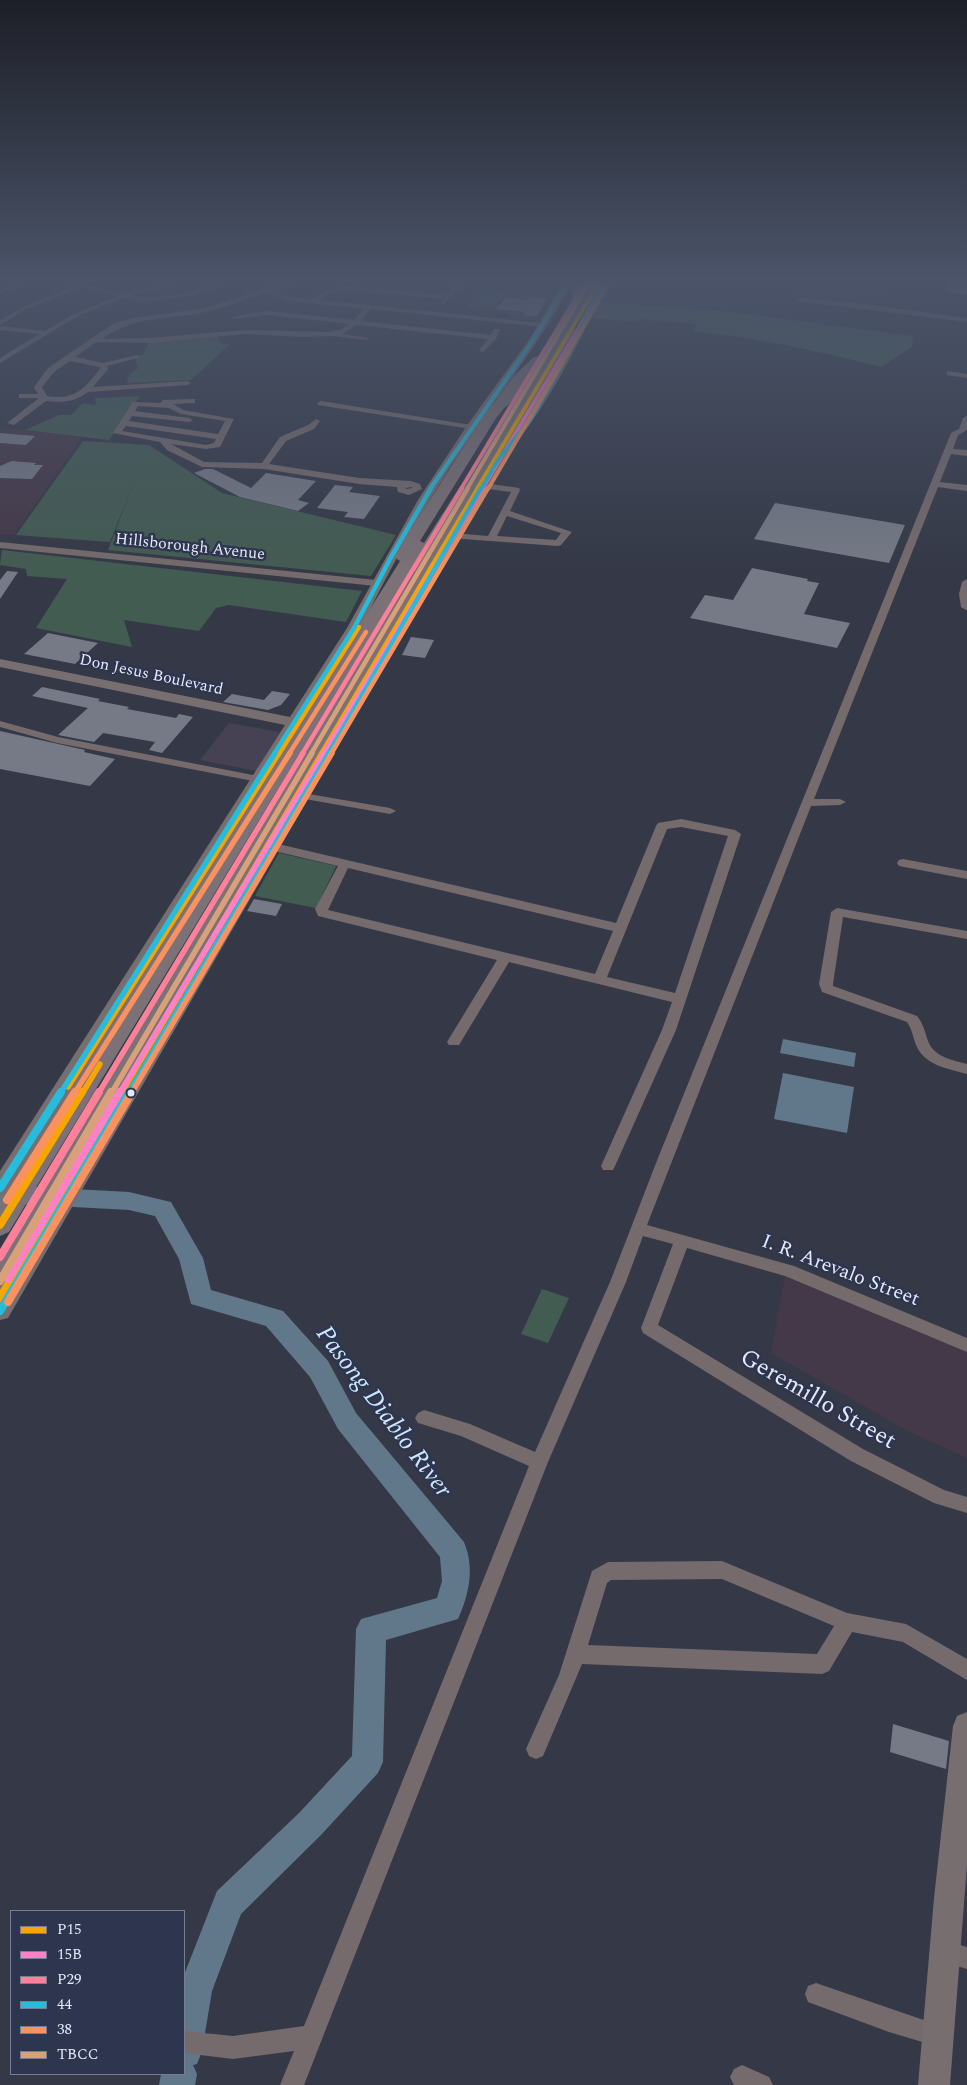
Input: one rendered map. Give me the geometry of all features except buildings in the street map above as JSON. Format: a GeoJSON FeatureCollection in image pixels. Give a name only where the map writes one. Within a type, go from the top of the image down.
{"type":"FeatureCollection","features":[{"type":"Feature","properties":{"kind":"highway"},"geometry":{"type":"LineString","coordinates":[[0,1274],[29,1194],[490,416],[521,378]]}},
{"type":"Feature","properties":{"kind":"highway"},"geometry":{"type":"LineString","coordinates":[[29,1194],[522,378]]}},
{"type":"Feature","properties":{"kind":"highway"},"geometry":{"type":"LineString","coordinates":[[0,1236],[528,378]]}},
{"type":"Feature","properties":{"kind":"highway"},"geometry":{"type":"LineString","coordinates":[[0,1253],[531,378]]}},
{"type":"Feature","properties":{"kind":"highway"},"geometry":{"type":"LineString","coordinates":[[0,1225],[29,1194],[544,378]]}},
{"type":"Feature","properties":{"kind":"highway"},"geometry":{"type":"LineString","coordinates":[[0,1298],[546,378]]}},
{"type":"Feature","properties":{"kind":"main road"},"geometry":{"type":"LineString","coordinates":[[0,1311],[29,1194],[258,779],[354,628],[424,490],[505,378]]}},
{"type":"Feature","properties":{"kind":"main road"},"geometry":{"type":"LineString","coordinates":[[29,1194],[274,847],[498,460],[530,420],[550,378]]}},
{"type":"Feature","properties":{"kind":"main road","name":"Don Jesus Boulevard"},"geometry":{"type":"LineString","coordinates":[[0,663],[116,690],[292,726]]}},
{"type":"Feature","properties":{"kind":"main road","name":"Don Jesus Boulevard"},"geometry":{"type":"LineString","coordinates":[[0,671],[116,690]]}},
{"type":"Feature","properties":{"kind":"main road"},"geometry":{"type":"LineString","coordinates":[[934,2085],[939,2036],[956,1955],[967,1726]]}},
{"type":"Feature","properties":{"kind":"street"},"geometry":{"type":"LineString","coordinates":[[42,397],[38,387],[43,378]]}},
{"type":"Feature","properties":{"kind":"street"},"geometry":{"type":"LineString","coordinates":[[22,396],[62,400],[77,398],[96,378]]}},
{"type":"Feature","properties":{"kind":"street"},"geometry":{"type":"LineString","coordinates":[[87,390],[184,383]]}},
{"type":"Feature","properties":{"kind":"street"},"geometry":{"type":"LineString","coordinates":[[11,423],[42,397]]}},
{"type":"Feature","properties":{"kind":"street"},"geometry":{"type":"LineString","coordinates":[[60,410],[62,400]]}},
{"type":"Feature","properties":{"kind":"street"},"geometry":{"type":"LineString","coordinates":[[173,404],[181,412],[230,420],[217,445],[206,447],[117,433],[136,404],[173,404],[192,401]]}},
{"type":"Feature","properties":{"kind":"street"},"geometry":{"type":"LineString","coordinates":[[321,403],[471,427]]}},
{"type":"Feature","properties":{"kind":"street"},"geometry":{"type":"LineString","coordinates":[[130,413],[227,426]]}},
{"type":"Feature","properties":{"kind":"street"},"geometry":{"type":"LineString","coordinates":[[292,2085],[538,1462],[608,1308],[638,1228],[648,1208],[669,1149],[955,433],[963,430],[967,418]]}},
{"type":"Feature","properties":{"kind":"street"},"geometry":{"type":"LineString","coordinates":[[264,466],[283,439],[311,427],[316,421]]}},
{"type":"Feature","properties":{"kind":"street"},"geometry":{"type":"LineString","coordinates":[[124,423],[221,437]]}},
{"type":"Feature","properties":{"kind":"street"},"geometry":{"type":"LineString","coordinates":[[162,440],[170,448],[202,464],[264,466],[400,488],[409,492],[424,490]]}},
{"type":"Feature","properties":{"kind":"street"},"geometry":{"type":"LineString","coordinates":[[170,448],[182,444]]}},
{"type":"Feature","properties":{"kind":"street"},"geometry":{"type":"LineString","coordinates":[[948,451],[967,453]]}},
{"type":"Feature","properties":{"kind":"street"},"geometry":{"type":"LineString","coordinates":[[936,484],[967,488]]}},
{"type":"Feature","properties":{"kind":"street"},"geometry":{"type":"LineString","coordinates":[[484,486],[516,490],[491,539]]}},
{"type":"Feature","properties":{"kind":"street"},"geometry":{"type":"LineString","coordinates":[[453,536],[558,543],[567,532],[505,512]]}},
{"type":"Feature","properties":{"kind":"street","name":"Hillsborough Avenue"},"geometry":{"type":"LineString","coordinates":[[0,545],[96,552],[376,583]]}},
{"type":"Feature","properties":{"kind":"street"},"geometry":{"type":"LineString","coordinates":[[966,607],[964,594],[967,582]]}},
{"type":"Feature","properties":{"kind":"street"},"geometry":{"type":"LineString","coordinates":[[0,724],[57,740],[258,779]]}},
{"type":"Feature","properties":{"kind":"street"},"geometry":{"type":"LineString","coordinates":[[303,796],[390,811]]}},
{"type":"Feature","properties":{"kind":"street"},"geometry":{"type":"LineString","coordinates":[[808,803],[840,802]]}},
{"type":"Feature","properties":{"kind":"street"},"geometry":{"type":"LineString","coordinates":[[599,981],[662,826],[681,823],[735,834],[679,999],[652,1071],[608,1166]]}},
{"type":"Feature","properties":{"kind":"street"},"geometry":{"type":"LineString","coordinates":[[274,847],[619,928]]}},
{"type":"Feature","properties":{"kind":"street"},"geometry":{"type":"LineString","coordinates":[[345,863],[321,909],[322,913],[679,999]]}},
{"type":"Feature","properties":{"kind":"street"},"geometry":{"type":"LineString","coordinates":[[903,864],[967,874]]}},
{"type":"Feature","properties":{"kind":"street"},"geometry":{"type":"LineString","coordinates":[[967,935],[836,912],[826,984],[826,989],[912,1018],[916,1023],[923,1047],[928,1054],[937,1060],[967,1069]]}},
{"type":"Feature","properties":{"kind":"street"},"geometry":{"type":"LineString","coordinates":[[454,1042],[506,956]]}},
{"type":"Feature","properties":{"kind":"street","name":"I. R. Arevalo Street"},"geometry":{"type":"LineString","coordinates":[[638,1228],[788,1271],[967,1345]]}},
{"type":"Feature","properties":{"kind":"street","name":"Geremillo Street"},"geometry":{"type":"LineString","coordinates":[[682,1242],[649,1328],[857,1455],[940,1497],[967,1505]]}},
{"type":"Feature","properties":{"kind":"street"},"geometry":{"type":"LineString","coordinates":[[424,1418],[464,1429],[538,1462]]}},
{"type":"Feature","properties":{"kind":"street"},"geometry":{"type":"LineString","coordinates":[[536,1749],[576,1654],[599,1576],[608,1571],[722,1570],[847,1622],[906,1633],[967,1670]]}},
{"type":"Feature","properties":{"kind":"street"},"geometry":{"type":"LineString","coordinates":[[576,1654],[822,1664],[847,1622]]}},
{"type":"Feature","properties":{"kind":"street"},"geometry":{"type":"LineString","coordinates":[[816,1994],[889,2021],[939,2036]]}},
{"type":"Feature","properties":{"kind":"street"},"geometry":{"type":"LineString","coordinates":[[186,2042],[229,2048],[254,2047],[312,2036]]}},
{"type":"Feature","properties":{"kind":"shaded area"},"geometry":{"type":"Polygon","coordinates":[[[0,427],[82,437],[14,535],[0,534],[0,427]]]}},
{"type":"Feature","properties":{"kind":"shaded area"},"geometry":{"type":"Polygon","coordinates":[[[229,723],[280,732],[256,771],[200,760],[229,723]]]}},
{"type":"Feature","properties":{"kind":"shaded area"},"geometry":{"type":"Polygon","coordinates":[[[785,1276],[967,1349],[967,1458],[906,1430],[771,1353],[785,1276]]]}},
{"type":"Feature","properties":{"kind":"green space"},"geometry":{"type":"Polygon","coordinates":[[[128,378],[193,378],[191,380],[127,383],[128,378]]]}},
{"type":"Feature","properties":{"kind":"green space"},"geometry":{"type":"Polygon","coordinates":[[[140,396],[109,440],[25,430],[59,415],[71,415],[83,403],[96,405],[95,398],[140,396]]]}},
{"type":"Feature","properties":{"kind":"green space"},"geometry":{"type":"Polygon","coordinates":[[[83,441],[149,445],[222,493],[396,535],[371,576],[108,550],[134,482],[110,542],[16,535],[83,441]]]}},
{"type":"Feature","properties":{"kind":"green space"},"geometry":{"type":"Polygon","coordinates":[[[2,550],[362,591],[346,622],[229,605],[216,608],[199,631],[124,620],[132,647],[36,628],[67,579],[27,576],[26,569],[0,565],[2,550]]]}},
{"type":"Feature","properties":{"kind":"green space"},"geometry":{"type":"Polygon","coordinates":[[[279,853],[336,866],[316,908],[255,896],[279,853]]]}},
{"type":"Feature","properties":{"kind":"green space"},"geometry":{"type":"Polygon","coordinates":[[[542,1289],[569,1298],[548,1343],[521,1334],[542,1289]]]}},
{"type":"Feature","properties":{"kind":"water"},"geometry":{"type":"Polygon","coordinates":[[[783,1039],[856,1053],[854,1067],[780,1053],[783,1039]]]}},
{"type":"Feature","properties":{"kind":"water"},"geometry":{"type":"Polygon","coordinates":[[[783,1073],[854,1087],[847,1133],[774,1119],[783,1073]]]}},
{"type":"Feature","properties":{"kind":"waterway","name":"Pasong Diablo River"},"geometry":{"type":"LineString","coordinates":[[0,1194],[129,1201],[163,1209],[191,1258],[200,1297],[274,1318],[319,1369],[347,1421],[454,1552],[456,1581],[448,1609],[371,1629],[367,1762],[310,1824],[229,1903],[195,1991],[185,2046]]}},
{"type":"Feature","properties":{"kind":"waterway","name":"Pasong Diablo River"},"geometry":{"type":"LineString","coordinates":[[177,2085],[179,2075]]}},
{"type":"Feature","properties":{"kind":"transit line","name":"44"},"geometry":{"type":"LineString","coordinates":[[0,1188],[354,628],[428,492],[506,378]]}},
{"type":"Feature","properties":{"kind":"transit line","name":"P29"},"geometry":{"type":"LineString","coordinates":[[0,1257],[528,378]]}},
{"type":"Feature","properties":{"kind":"transit line","name":"TBCC"},"geometry":{"type":"LineString","coordinates":[[0,1281],[533,378]]}},
{"type":"Feature","properties":{"kind":"transit line","name":"P15"},"geometry":{"type":"LineString","coordinates":[[0,1298],[543,378]]}},
{"type":"Feature","properties":{"kind":"transit line","name":"15B"},"geometry":{"type":"LineString","coordinates":[[8,1279],[549,378]]}},
{"type":"Feature","properties":{"kind":"transit line","name":"38"},"geometry":{"type":"LineString","coordinates":[[8,1302],[553,378]]}},
{"type":"Feature","properties":{"kind":"transit line","name":"44"},"geometry":{"type":"LineString","coordinates":[[0,1311],[385,658],[446,547],[498,460],[530,420],[554,378]]}},
{"type":"Feature","properties":{"kind":"transit line","name":"P15"},"geometry":{"type":"LineString","coordinates":[[68,1087],[359,627]]}},
{"type":"Feature","properties":{"kind":"transit line","name":"38"},"geometry":{"type":"LineString","coordinates":[[7,1200],[366,632]]}},
{"type":"Feature","properties":{"kind":"transit line","name":"P15"},"geometry":{"type":"LineString","coordinates":[[0,1225],[100,1064]]}}]}
